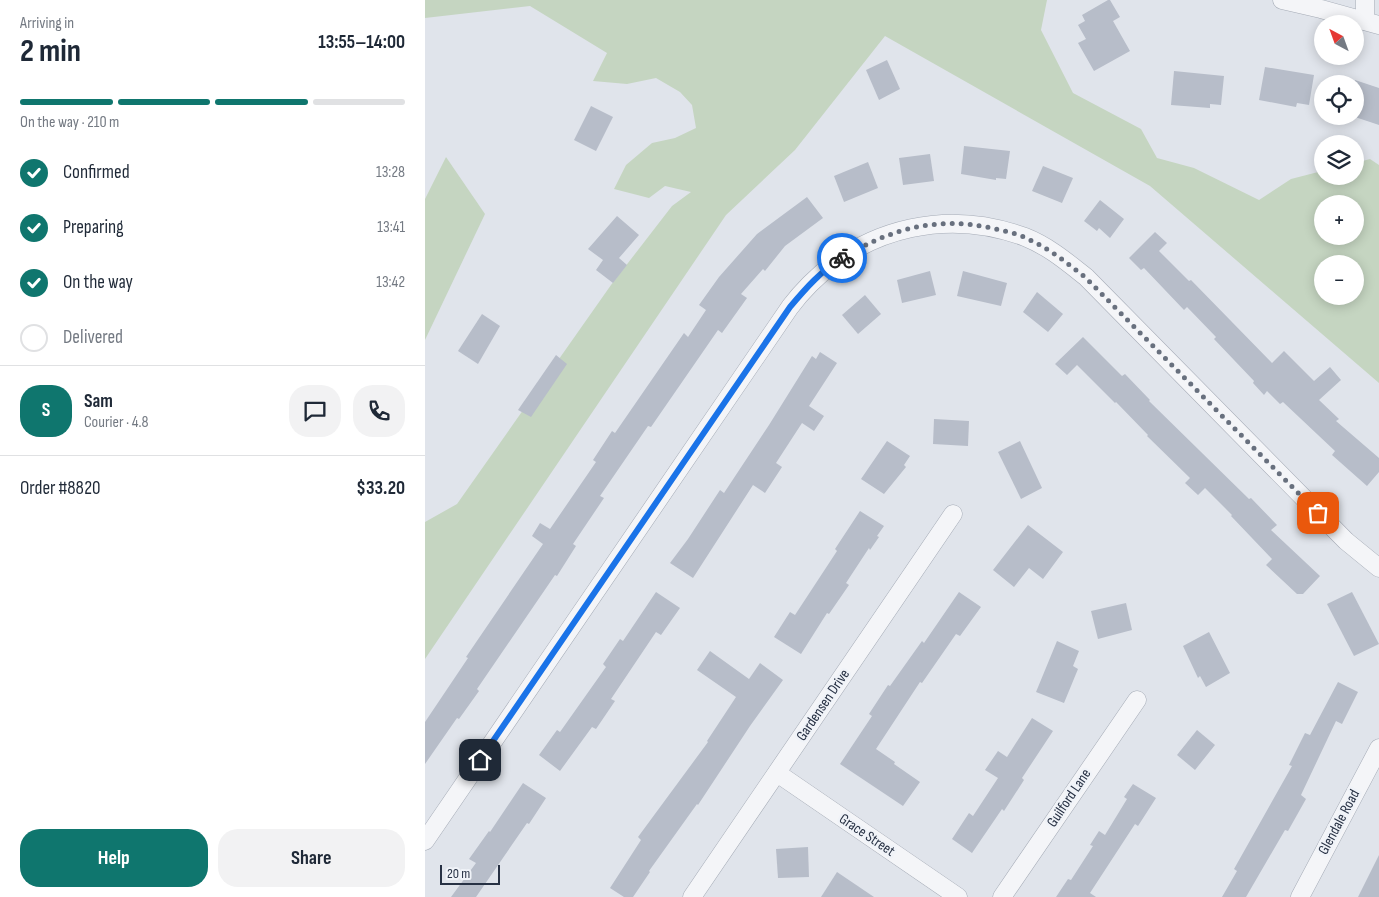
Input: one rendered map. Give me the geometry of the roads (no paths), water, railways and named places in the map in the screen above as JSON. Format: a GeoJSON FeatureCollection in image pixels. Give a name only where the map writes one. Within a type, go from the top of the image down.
{"type":"FeatureCollection","features":[{"type":"Feature","properties":{"kind":"street"},"geometry":{"type":"LineString","coordinates":[[1282,0],[1372,23]]}},
{"type":"Feature","properties":{"kind":"street"},"geometry":{"type":"LineString","coordinates":[[1365,0],[1372,23]]}},
{"type":"Feature","properties":{"kind":"street"},"geometry":{"type":"LineString","coordinates":[[425,841],[790,307],[809,284],[832,264],[866,245],[911,227],[945,223],[973,224],[1026,238],[1062,258],[1085,277],[1346,541],[1379,568]]}},
{"type":"Feature","properties":{"kind":"street","name":"Gardensen Drive"},"geometry":{"type":"LineString","coordinates":[[692,897],[953,514]]}},
{"type":"Feature","properties":{"kind":"street","name":"Guilford Lane"},"geometry":{"type":"LineString","coordinates":[[1001,897],[1137,700]]}},
{"type":"Feature","properties":{"kind":"street","name":"Glendale Road"},"geometry":{"type":"LineString","coordinates":[[1299,897],[1379,748]]}},
{"type":"Feature","properties":{"kind":"street","name":"Grace Street"},"geometry":{"type":"LineString","coordinates":[[777,773],[958,897]]}}]}
